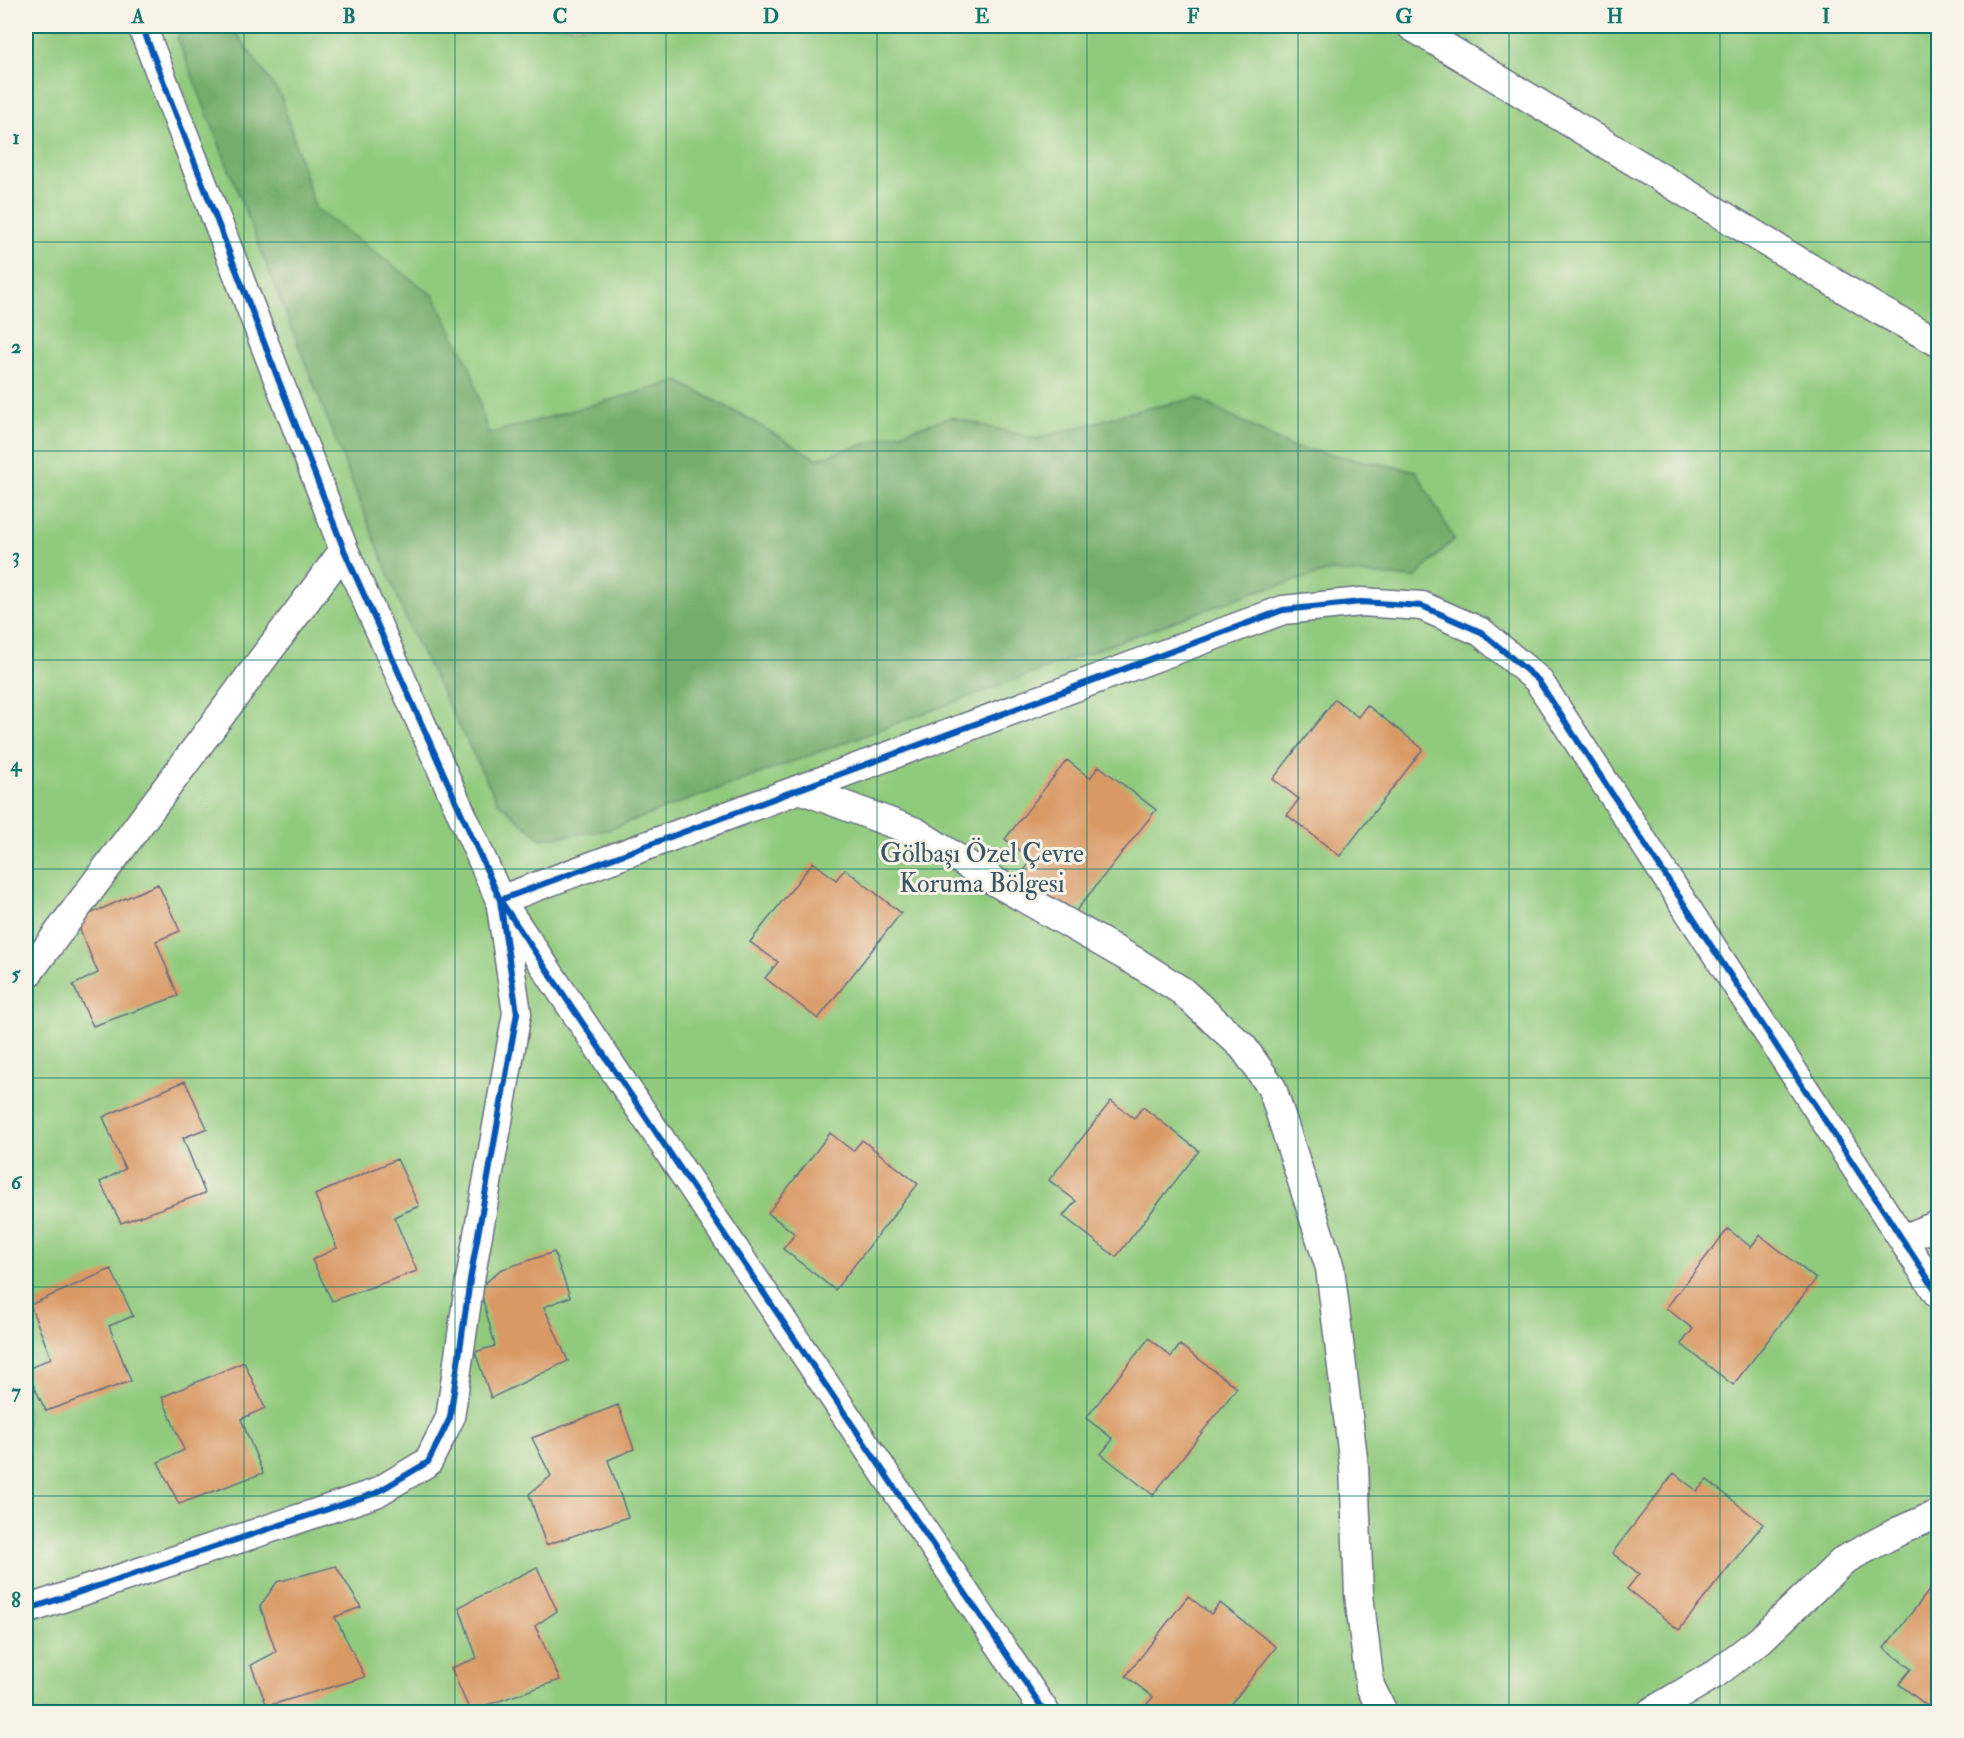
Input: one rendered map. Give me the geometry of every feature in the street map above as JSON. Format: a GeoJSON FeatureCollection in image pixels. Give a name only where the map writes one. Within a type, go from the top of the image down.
{"type":"FeatureCollection","features":[{"type":"Feature","properties":{"kind":"street"},"geometry":{"type":"LineString","coordinates":[[141,26],[344,550],[500,900],[1045,1713]]}},
{"type":"Feature","properties":{"kind":"street"},"geometry":{"type":"LineString","coordinates":[[1411,26],[1879,310],[1938,342]]}},
{"type":"Feature","properties":{"kind":"street"},"geometry":{"type":"LineString","coordinates":[[26,976],[344,550]]}},
{"type":"Feature","properties":{"kind":"street"},"geometry":{"type":"LineString","coordinates":[[500,900],[1283,610],[1361,602],[1422,606],[1481,632],[1538,680],[1938,1294]]}},
{"type":"Feature","properties":{"kind":"street"},"geometry":{"type":"LineString","coordinates":[[800,789],[916,832],[987,877],[1138,963],[1182,991],[1243,1047],[1272,1088],[1330,1268],[1354,1466],[1360,1606],[1370,1686],[1383,1713]]}},
{"type":"Feature","properties":{"kind":"street"},"geometry":{"type":"LineString","coordinates":[[26,1610],[376,1493],[428,1462],[450,1418],[470,1280],[516,1012],[500,900]]}},
{"type":"Feature","properties":{"kind":"street"},"geometry":{"type":"LineString","coordinates":[[1903,1239],[1938,1225]]}},
{"type":"Feature","properties":{"kind":"street"},"geometry":{"type":"LineString","coordinates":[[1651,1713],[1715,1674],[1760,1640],[1844,1560],[1899,1531],[1938,1514]]}},
{"type":"Feature","properties":{"kind":"green space","name":"Gölbaşı Özel Çevre Koruma Bölgesi"},"geometry":{"type":"Polygon","coordinates":[[[26,26],[1938,26],[1938,1712],[26,1712],[26,26]]]}},
{"type":"Feature","properties":{"kind":"green space"},"geometry":{"type":"Polygon","coordinates":[[[195,26],[231,26],[281,96],[315,208],[434,296],[471,369],[488,434],[678,381],[817,459],[951,417],[1036,439],[1135,411],[1197,398],[1292,447],[1416,471],[1454,539],[1415,578],[1331,571],[1254,592],[607,830],[541,839],[497,801],[410,629],[177,37],[195,26]]]}},
{"type":"Feature","properties":{"kind":"building"},"geometry":{"type":"Polygon","coordinates":[[[1335,699],[1358,717],[1367,705],[1423,749],[1340,856],[1287,815],[1299,799],[1273,779],[1335,699]]]}},
{"type":"Feature","properties":{"kind":"building"},"geometry":{"type":"Polygon","coordinates":[[[1067,760],[1090,778],[1099,766],[1156,810],[1072,916],[1020,876],[1032,860],[1005,839],[1067,760]]]}},
{"type":"Feature","properties":{"kind":"building"},"geometry":{"type":"Polygon","coordinates":[[[813,862],[836,880],[845,869],[901,913],[818,1019],[765,978],[778,962],[750,942],[813,862]]]}},
{"type":"Feature","properties":{"kind":"building"},"geometry":{"type":"Polygon","coordinates":[[[158,884],[180,931],[156,941],[178,996],[93,1026],[73,985],[98,973],[76,920],[158,884]]]}},
{"type":"Feature","properties":{"kind":"building"},"geometry":{"type":"Polygon","coordinates":[[[185,1081],[207,1128],[183,1138],[205,1193],[121,1223],[100,1182],[125,1169],[103,1117],[185,1081]]]}},
{"type":"Feature","properties":{"kind":"building"},"geometry":{"type":"Polygon","coordinates":[[[1111,1101],[1134,1118],[1143,1107],[1199,1151],[1116,1257],[1063,1216],[1076,1201],[1049,1180],[1111,1101]]]}},
{"type":"Feature","properties":{"kind":"building"},"geometry":{"type":"Polygon","coordinates":[[[830,1133],[853,1151],[862,1140],[918,1184],[835,1290],[783,1249],[795,1234],[768,1213],[830,1133]]]}},
{"type":"Feature","properties":{"kind":"building"},"geometry":{"type":"Polygon","coordinates":[[[397,1159],[419,1206],[394,1217],[417,1271],[332,1301],[312,1260],[337,1248],[315,1195],[397,1159]]]}},
{"type":"Feature","properties":{"kind":"building"},"geometry":{"type":"Polygon","coordinates":[[[1728,1229],[1751,1247],[1760,1235],[1816,1279],[1733,1385],[1681,1344],[1693,1329],[1666,1308],[1728,1229]]]}},
{"type":"Feature","properties":{"kind":"building"},"geometry":{"type":"Polygon","coordinates":[[[554,1252],[570,1297],[544,1307],[568,1361],[491,1398],[475,1352],[495,1346],[480,1288],[500,1270],[554,1252]]]}},
{"type":"Feature","properties":{"kind":"building"},"geometry":{"type":"Polygon","coordinates":[[[111,1269],[133,1316],[109,1326],[131,1381],[46,1411],[26,1370],[51,1358],[30,1305],[111,1269]]]}},
{"type":"Feature","properties":{"kind":"building"},"geometry":{"type":"Polygon","coordinates":[[[1149,1338],[1171,1357],[1180,1345],[1237,1388],[1153,1495],[1101,1454],[1113,1439],[1086,1418],[1149,1338]]]}},
{"type":"Feature","properties":{"kind":"building"},"geometry":{"type":"Polygon","coordinates":[[[244,1362],[265,1408],[241,1419],[263,1473],[179,1504],[158,1462],[184,1450],[162,1397],[244,1362]]]}},
{"type":"Feature","properties":{"kind":"building"},"geometry":{"type":"Polygon","coordinates":[[[618,1405],[634,1449],[608,1460],[628,1517],[546,1545],[529,1494],[551,1476],[532,1438],[618,1405]]]}},
{"type":"Feature","properties":{"kind":"building"},"geometry":{"type":"Polygon","coordinates":[[[1674,1473],[1697,1491],[1707,1480],[1763,1524],[1679,1630],[1627,1589],[1639,1574],[1612,1553],[1674,1473]]]}},
{"type":"Feature","properties":{"kind":"building"},"geometry":{"type":"Polygon","coordinates":[[[336,1566],[361,1607],[335,1617],[365,1677],[267,1706],[251,1665],[276,1652],[260,1606],[277,1582],[336,1566]]]}},
{"type":"Feature","properties":{"kind":"building"},"geometry":{"type":"Polygon","coordinates":[[[537,1567],[557,1611],[535,1626],[560,1680],[470,1711],[451,1668],[477,1658],[459,1607],[537,1567]]]}},
{"type":"Feature","properties":{"kind":"building"},"geometry":{"type":"Polygon","coordinates":[[[1938,1579],[1938,1712],[1935,1712],[1899,1684],[1911,1669],[1884,1648],[1938,1579]]]}},
{"type":"Feature","properties":{"kind":"building"},"geometry":{"type":"Polygon","coordinates":[[[1188,1596],[1211,1614],[1220,1603],[1276,1647],[1225,1712],[1140,1712],[1153,1697],[1126,1676],[1188,1596]]]}},
{"type":"Feature","properties":{"kind":"cycle path"},"geometry":{"type":"LineString","coordinates":[[142,26],[344,550],[500,900],[1045,1712]]}},
{"type":"Feature","properties":{"kind":"cycle path"},"geometry":{"type":"LineString","coordinates":[[26,1610],[376,1493],[428,1462],[450,1418],[470,1280],[517,1013],[500,900],[1283,610],[1361,602],[1422,606],[1481,632],[1538,680],[1938,1294]]}}]}
